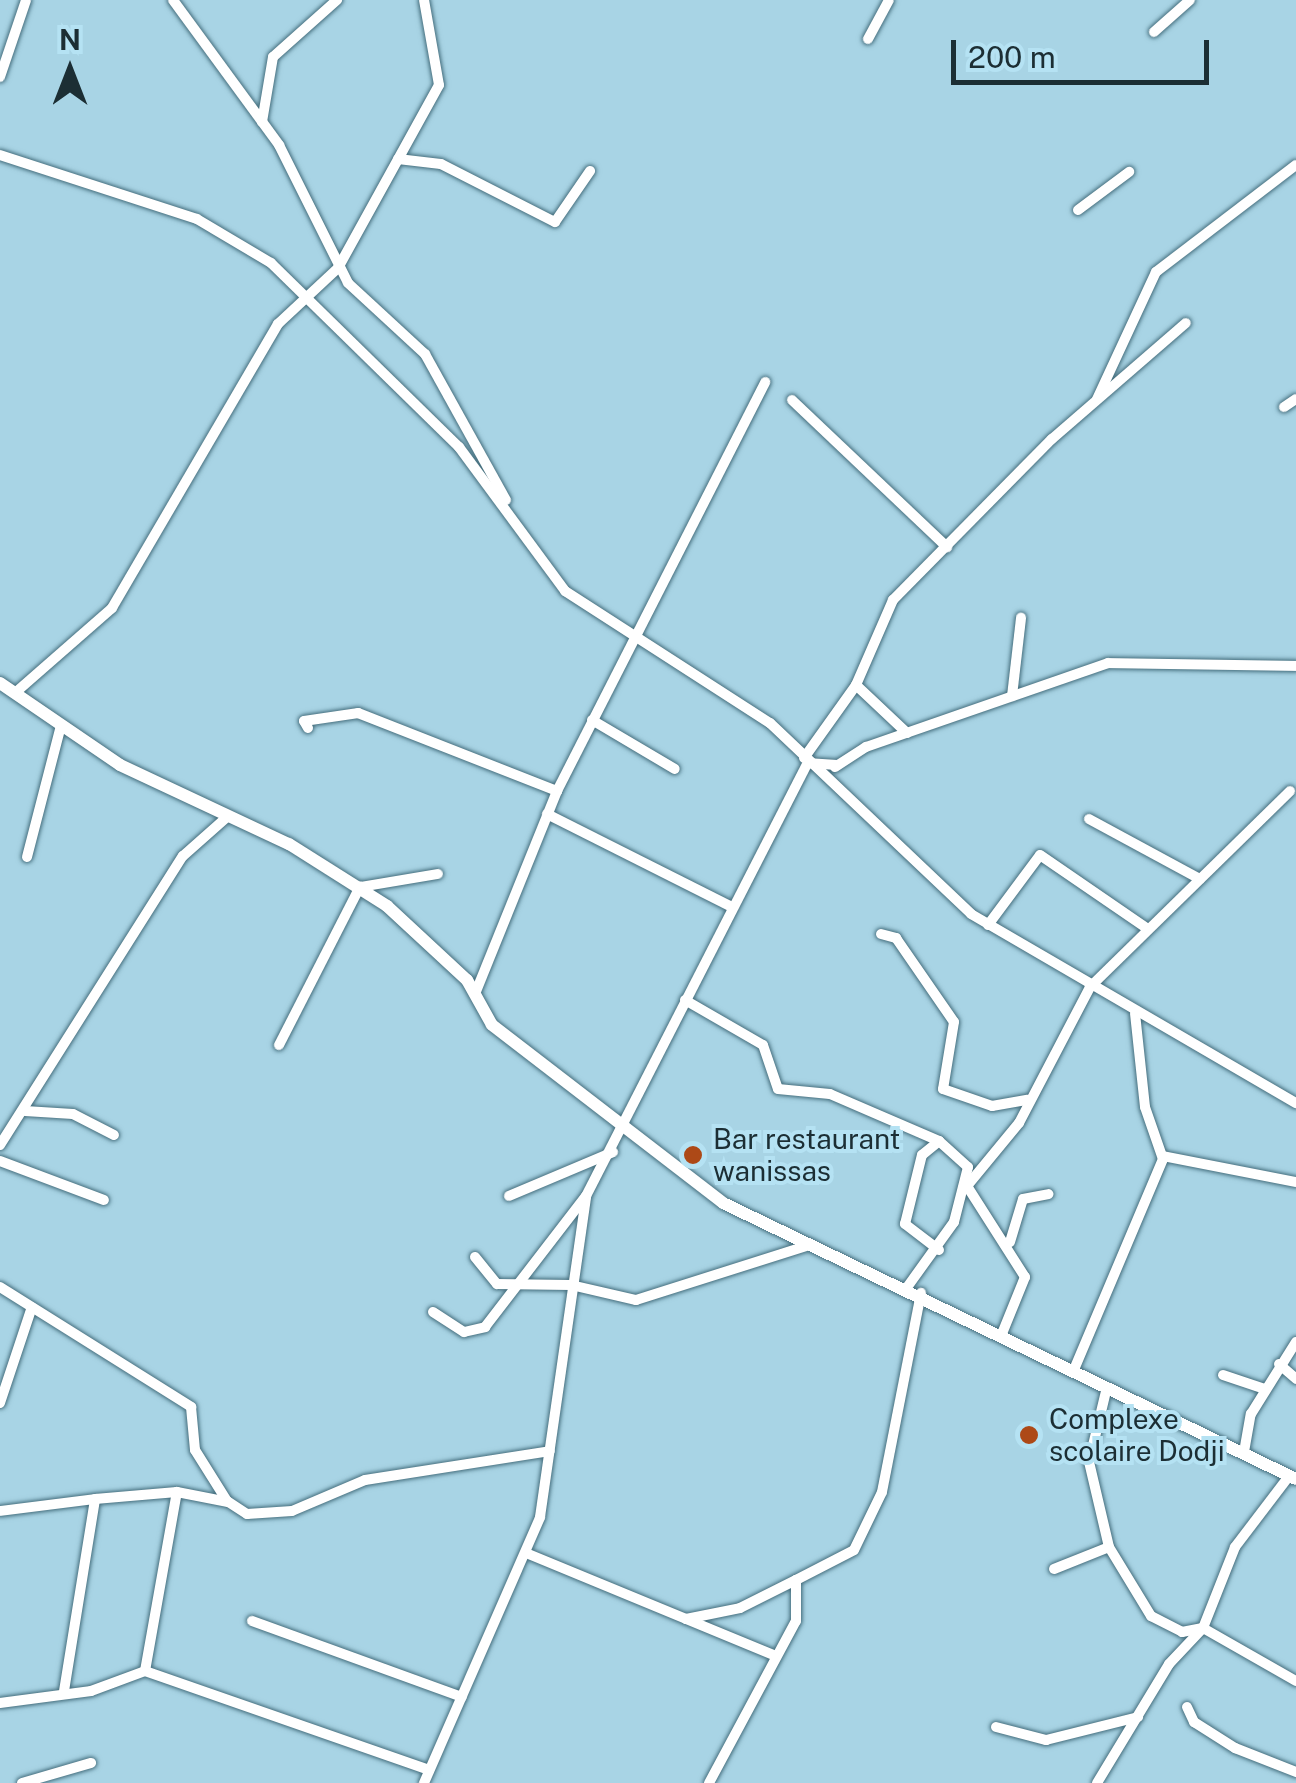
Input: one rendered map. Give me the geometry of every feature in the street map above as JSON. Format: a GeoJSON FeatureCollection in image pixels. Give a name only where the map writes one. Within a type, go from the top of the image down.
{"type":"FeatureCollection","features":[{"type":"Feature","properties":{"kind":"main road"},"geometry":{"type":"LineString","coordinates":[[0,683],[61,726],[360,887],[475,994],[492,1025],[723,1203],[914,1290],[1072,1372],[1293,1478]]}},
{"type":"Feature","properties":{"kind":"street"},"geometry":{"type":"LineString","coordinates":[[0,77],[26,0]]}},
{"type":"Feature","properties":{"kind":"street"},"geometry":{"type":"LineString","coordinates":[[173,0],[262,123],[338,268],[419,344],[547,574],[634,636],[770,723],[936,888],[988,925],[1135,1014],[1296,1103]]}},
{"type":"Feature","properties":{"kind":"street"},"geometry":{"type":"LineString","coordinates":[[262,123],[273,57],[337,0]]}},
{"type":"Feature","properties":{"kind":"street"},"geometry":{"type":"LineString","coordinates":[[15,693],[112,608],[278,324],[338,268],[439,85],[424,0]]}},
{"type":"Feature","properties":{"kind":"street"},"geometry":{"type":"LineString","coordinates":[[868,39],[888,0]]}},
{"type":"Feature","properties":{"kind":"street"},"geometry":{"type":"LineString","coordinates":[[1154,32],[1190,0]]}},
{"type":"Feature","properties":{"kind":"street"},"geometry":{"type":"LineString","coordinates":[[0,155],[197,219],[295,284],[506,502]]}},
{"type":"Feature","properties":{"kind":"street"},"geometry":{"type":"LineString","coordinates":[[398,159],[441,164],[555,222],[590,171]]}},
{"type":"Feature","properties":{"kind":"street"},"geometry":{"type":"LineString","coordinates":[[1094,407],[1156,272],[1296,165]]}},
{"type":"Feature","properties":{"kind":"street"},"geometry":{"type":"LineString","coordinates":[[1078,210],[1129,172]]}},
{"type":"Feature","properties":{"kind":"street"},"geometry":{"type":"LineString","coordinates":[[295,284],[324,281]]}},
{"type":"Feature","properties":{"kind":"street"},"geometry":{"type":"LineString","coordinates":[[433,1312],[455,1328],[479,1329],[586,1196],[626,1132],[732,906],[806,761],[856,685],[893,600],[1186,323]]}},
{"type":"Feature","properties":{"kind":"street"},"geometry":{"type":"LineString","coordinates":[[475,994],[556,791],[765,382]]}},
{"type":"Feature","properties":{"kind":"street"},"geometry":{"type":"LineString","coordinates":[[792,400],[947,548]]}},
{"type":"Feature","properties":{"kind":"street"},"geometry":{"type":"LineString","coordinates":[[1284,406],[1296,400]]}},
{"type":"Feature","properties":{"kind":"street"},"geometry":{"type":"LineString","coordinates":[[1012,696],[1021,618]]}},
{"type":"Feature","properties":{"kind":"street"},"geometry":{"type":"LineString","coordinates":[[806,761],[836,765],[906,733],[1108,662],[1296,666]]}},
{"type":"Feature","properties":{"kind":"street"},"geometry":{"type":"LineString","coordinates":[[856,685],[906,733]]}},
{"type":"Feature","properties":{"kind":"street"},"geometry":{"type":"LineString","coordinates":[[308,728],[304,721],[358,713],[556,791]]}},
{"type":"Feature","properties":{"kind":"street"},"geometry":{"type":"LineString","coordinates":[[592,720],[675,769]]}},
{"type":"Feature","properties":{"kind":"street"},"geometry":{"type":"LineString","coordinates":[[26,857],[61,726]]}},
{"type":"Feature","properties":{"kind":"street"},"geometry":{"type":"LineString","coordinates":[[826,782],[836,765]]}},
{"type":"Feature","properties":{"kind":"street"},"geometry":{"type":"LineString","coordinates":[[686,1619],[740,1608],[854,1550],[882,1492],[914,1290],[939,1250],[967,1186],[1027,1100],[1090,987],[1290,791]]}},
{"type":"Feature","properties":{"kind":"street"},"geometry":{"type":"LineString","coordinates":[[548,814],[732,906]]}},
{"type":"Feature","properties":{"kind":"street"},"geometry":{"type":"LineString","coordinates":[[0,1146],[24,1111],[55,1047],[72,1042],[183,856],[228,816]]}},
{"type":"Feature","properties":{"kind":"street"},"geometry":{"type":"LineString","coordinates":[[1089,819],[1200,879]]}},
{"type":"Feature","properties":{"kind":"street"},"geometry":{"type":"LineString","coordinates":[[988,925],[1040,855],[1148,929]]}},
{"type":"Feature","properties":{"kind":"street"},"geometry":{"type":"LineString","coordinates":[[279,1044],[324,971],[360,887],[438,874]]}},
{"type":"Feature","properties":{"kind":"street"},"geometry":{"type":"LineString","coordinates":[[881,934],[896,938],[954,1022],[943,1088],[992,1106],[1027,1100]]}},
{"type":"Feature","properties":{"kind":"street"},"geometry":{"type":"LineString","coordinates":[[685,1000],[766,1047],[778,1088],[830,1094],[939,1141],[968,1167],[967,1186],[1010,1242],[1025,1277],[1001,1336]]}},
{"type":"Feature","properties":{"kind":"street"},"geometry":{"type":"LineString","coordinates":[[1072,1372],[1163,1156],[1144,1107],[1135,1014]]}},
{"type":"Feature","properties":{"kind":"street"},"geometry":{"type":"LineString","coordinates":[[24,1111],[73,1114],[114,1135]]}},
{"type":"Feature","properties":{"kind":"street"},"geometry":{"type":"LineString","coordinates":[[939,1141],[922,1155],[905,1224],[939,1250]]}},
{"type":"Feature","properties":{"kind":"street"},"geometry":{"type":"LineString","coordinates":[[509,1196],[614,1152]]}},
{"type":"Feature","properties":{"kind":"street"},"geometry":{"type":"LineString","coordinates":[[1163,1156],[1296,1182]]}},
{"type":"Feature","properties":{"kind":"street"},"geometry":{"type":"LineString","coordinates":[[0,1161],[104,1200]]}},
{"type":"Feature","properties":{"kind":"street"},"geometry":{"type":"LineString","coordinates":[[1010,1242],[1023,1199],[1049,1194]]}},
{"type":"Feature","properties":{"kind":"street"},"geometry":{"type":"LineString","coordinates":[[424,1783],[526,1552],[550,1452],[586,1196]]}},
{"type":"Feature","properties":{"kind":"street"},"geometry":{"type":"LineString","coordinates":[[475,1257],[488,1280],[517,1285],[571,1285],[643,1299],[808,1245]]}},
{"type":"Feature","properties":{"kind":"street"},"geometry":{"type":"LineString","coordinates":[[0,1286],[191,1407],[194,1448],[228,1502]]}},
{"type":"Feature","properties":{"kind":"street"},"geometry":{"type":"LineString","coordinates":[[0,1403],[32,1306]]}},
{"type":"Feature","properties":{"kind":"street"},"geometry":{"type":"LineString","coordinates":[[1244,1452],[1266,1389],[1296,1342]]}},
{"type":"Feature","properties":{"kind":"street"},"geometry":{"type":"LineString","coordinates":[[1279,1364],[1296,1379]]}},
{"type":"Feature","properties":{"kind":"street"},"geometry":{"type":"LineString","coordinates":[[1223,1374],[1266,1389]]}},
{"type":"Feature","properties":{"kind":"street"},"geometry":{"type":"LineString","coordinates":[[1107,1387],[1089,1462],[1109,1547],[1151,1616],[1182,1632],[1203,1628],[1296,1682]]}},
{"type":"Feature","properties":{"kind":"street"},"geometry":{"type":"LineString","coordinates":[[0,1510],[177,1492],[228,1502],[267,1516],[365,1480],[550,1452]]}},
{"type":"Feature","properties":{"kind":"street"},"geometry":{"type":"LineString","coordinates":[[1098,1783],[1138,1716],[1203,1628],[1225,1563],[1293,1478]]}},
{"type":"Feature","properties":{"kind":"street"},"geometry":{"type":"LineString","coordinates":[[145,1671],[177,1492]]}},
{"type":"Feature","properties":{"kind":"street"},"geometry":{"type":"LineString","coordinates":[[64,1692],[96,1499]]}},
{"type":"Feature","properties":{"kind":"street"},"geometry":{"type":"LineString","coordinates":[[1054,1568],[1109,1547]]}},
{"type":"Feature","properties":{"kind":"street"},"geometry":{"type":"LineString","coordinates":[[526,1552],[776,1656]]}},
{"type":"Feature","properties":{"kind":"street"},"geometry":{"type":"LineString","coordinates":[[709,1783],[796,1620],[796,1580]]}},
{"type":"Feature","properties":{"kind":"street"},"geometry":{"type":"LineString","coordinates":[[252,1621],[462,1697]]}},
{"type":"Feature","properties":{"kind":"street"},"geometry":{"type":"LineString","coordinates":[[0,1703],[64,1692],[145,1671],[430,1770]]}},
{"type":"Feature","properties":{"kind":"street"},"geometry":{"type":"LineString","coordinates":[[1187,1707],[1194,1722],[1235,1748],[1296,1772]]}},
{"type":"Feature","properties":{"kind":"street"},"geometry":{"type":"LineString","coordinates":[[996,1728],[1046,1740],[1138,1716]]}},
{"type":"Feature","properties":{"kind":"street"},"geometry":{"type":"LineString","coordinates":[[22,1783],[91,1762]]}},
{"type":"Feature","properties":{"kind":"place","name":"Bar restaurant wanissas"},"geometry":{"type":"Point","coordinates":[693,1155]}},
{"type":"Feature","properties":{"kind":"place","name":"Complexe scolaire Dodji"},"geometry":{"type":"Point","coordinates":[1029,1435]}}]}
